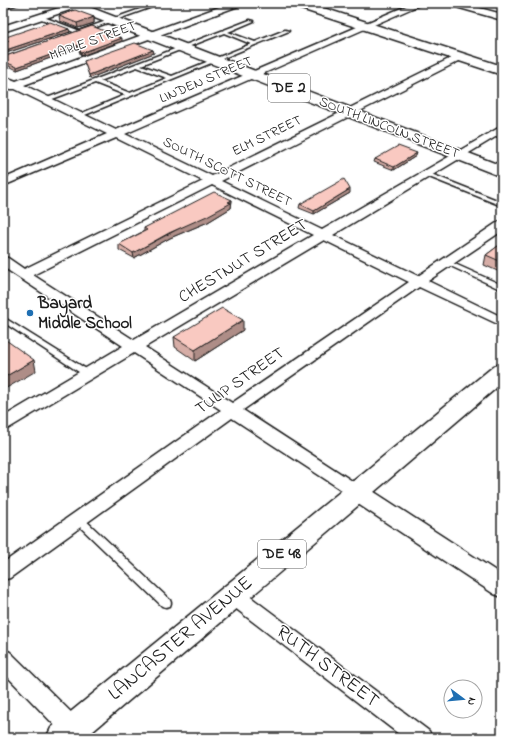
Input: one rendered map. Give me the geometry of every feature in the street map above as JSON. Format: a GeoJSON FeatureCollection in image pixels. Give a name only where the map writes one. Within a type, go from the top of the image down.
{"type":"FeatureCollection","features":[{"type":"Feature","properties":{"kind":"main road"},"geometry":{"type":"LineString","coordinates":[[296,3],[502,71]]}},
{"type":"Feature","properties":{"kind":"main road","name":"SOUTH LINCOLN STREET"},"geometry":{"type":"LineString","coordinates":[[75,4],[502,172]]}},
{"type":"Feature","properties":{"kind":"main road","name":"LANCASTER AVENUE"},"geometry":{"type":"LineString","coordinates":[[73,735],[233,596],[501,373]]}},
{"type":"Feature","properties":{"kind":"street","name":"MAPLE STREET"},"geometry":{"type":"LineString","coordinates":[[3,89],[238,3]]}},
{"type":"Feature","properties":{"kind":"street","name":"LINDEN STREET"},"geometry":{"type":"LineString","coordinates":[[3,183],[420,3]]}},
{"type":"Feature","properties":{"kind":"street"},"geometry":{"type":"LineString","coordinates":[[452,3],[502,17]]}},
{"type":"Feature","properties":{"kind":"street"},"geometry":{"type":"LineString","coordinates":[[3,29],[75,4]]}},
{"type":"Feature","properties":{"kind":"street","name":"ELM STREET"},"geometry":{"type":"LineString","coordinates":[[24,274],[460,57]]}},
{"type":"Feature","properties":{"kind":"street","name":"SOUTH SCOTT STREET"},"geometry":{"type":"LineString","coordinates":[[3,79],[502,322]]}},
{"type":"Feature","properties":{"kind":"street","name":"CHESTNUT STREET"},"geometry":{"type":"LineString","coordinates":[[3,424],[502,129]]}},
{"type":"Feature","properties":{"kind":"street","name":"TULIP STREET"},"geometry":{"type":"LineString","coordinates":[[3,572],[231,410],[418,281],[501,226]]}},
{"type":"Feature","properties":{"kind":"street"},"geometry":{"type":"LineString","coordinates":[[3,261],[502,587]]}},
{"type":"Feature","properties":{"kind":"street","name":"RUTH STREET"},"geometry":{"type":"LineString","coordinates":[[233,596],[421,738]]}},
{"type":"Feature","properties":{"kind":"street"},"geometry":{"type":"LineString","coordinates":[[3,658],[73,735]]}},
{"type":"Feature","properties":{"kind":"lane"},"geometry":{"type":"LineString","coordinates":[[3,8],[19,3]]}},
{"type":"Feature","properties":{"kind":"lane"},"geometry":{"type":"LineString","coordinates":[[71,34],[161,3]]}},
{"type":"Feature","properties":{"kind":"lane"},"geometry":{"type":"LineString","coordinates":[[41,16],[78,32]]}},
{"type":"Feature","properties":{"kind":"lane"},"geometry":{"type":"LineString","coordinates":[[45,100],[252,21]]}},
{"type":"Feature","properties":{"kind":"lane"},"geometry":{"type":"LineString","coordinates":[[78,116],[287,31]]}},
{"type":"Feature","properties":{"kind":"lane"},"geometry":{"type":"LineString","coordinates":[[224,32],[256,44]]}},
{"type":"Feature","properties":{"kind":"lane"},"geometry":{"type":"LineString","coordinates":[[137,65],[172,78]]}},
{"type":"Feature","properties":{"kind":"lane"},"geometry":{"type":"LineString","coordinates":[[96,81],[130,95]]}},
{"type":"Feature","properties":{"kind":"lane"},"geometry":{"type":"LineString","coordinates":[[426,174],[502,204]]}},
{"type":"Feature","properties":{"kind":"lane"},"geometry":{"type":"LineString","coordinates":[[446,262],[502,288]]}},
{"type":"Feature","properties":{"kind":"lane"},"geometry":{"type":"LineString","coordinates":[[3,319],[88,374]]}},
{"type":"Feature","properties":{"kind":"lane"},"geometry":{"type":"LineString","coordinates":[[78,519],[166,603]]}},
{"type":"Feature","properties":{"kind":"building"},"geometry":{"type":"Polygon","coordinates":[[[75,10],[94,17],[77,23],[59,16],[75,10]]]}},
{"type":"Feature","properties":{"kind":"building"},"geometry":{"type":"Polygon","coordinates":[[[50,22],[69,29],[3,51],[3,43],[9,41],[3,38],[50,22]]]}},
{"type":"Feature","properties":{"kind":"building"},"geometry":{"type":"Polygon","coordinates":[[[92,26],[122,38],[81,53],[78,45],[17,67],[3,61],[3,57],[92,26]]]}},
{"type":"Feature","properties":{"kind":"building"},"geometry":{"type":"Polygon","coordinates":[[[135,43],[153,50],[89,75],[84,61],[135,43]]]}},
{"type":"Feature","properties":{"kind":"building"},"geometry":{"type":"Polygon","coordinates":[[[398,146],[417,153],[394,167],[375,159],[398,146]]]}},
{"type":"Feature","properties":{"kind":"building"},"geometry":{"type":"Polygon","coordinates":[[[344,179],[350,189],[314,211],[300,204],[344,179]]]}},
{"type":"Feature","properties":{"kind":"building"},"geometry":{"type":"Polygon","coordinates":[[[214,192],[232,200],[228,202],[231,203],[207,216],[169,233],[133,253],[119,244],[147,230],[144,228],[214,192]]]}},
{"type":"Feature","properties":{"kind":"building"},"geometry":{"type":"Polygon","coordinates":[[[502,243],[502,262],[486,255],[502,243]]]}},
{"type":"Feature","properties":{"kind":"building"},"geometry":{"type":"Polygon","coordinates":[[[222,308],[243,320],[195,350],[174,337],[222,308]]]}},
{"type":"Feature","properties":{"kind":"building"},"geometry":{"type":"Polygon","coordinates":[[[3,338],[34,360],[3,378],[3,338]]]}},
{"type":"Feature","properties":{"kind":"place","name":"Bayard Middle School"},"geometry":{"type":"Point","coordinates":[30,313]}}]}
